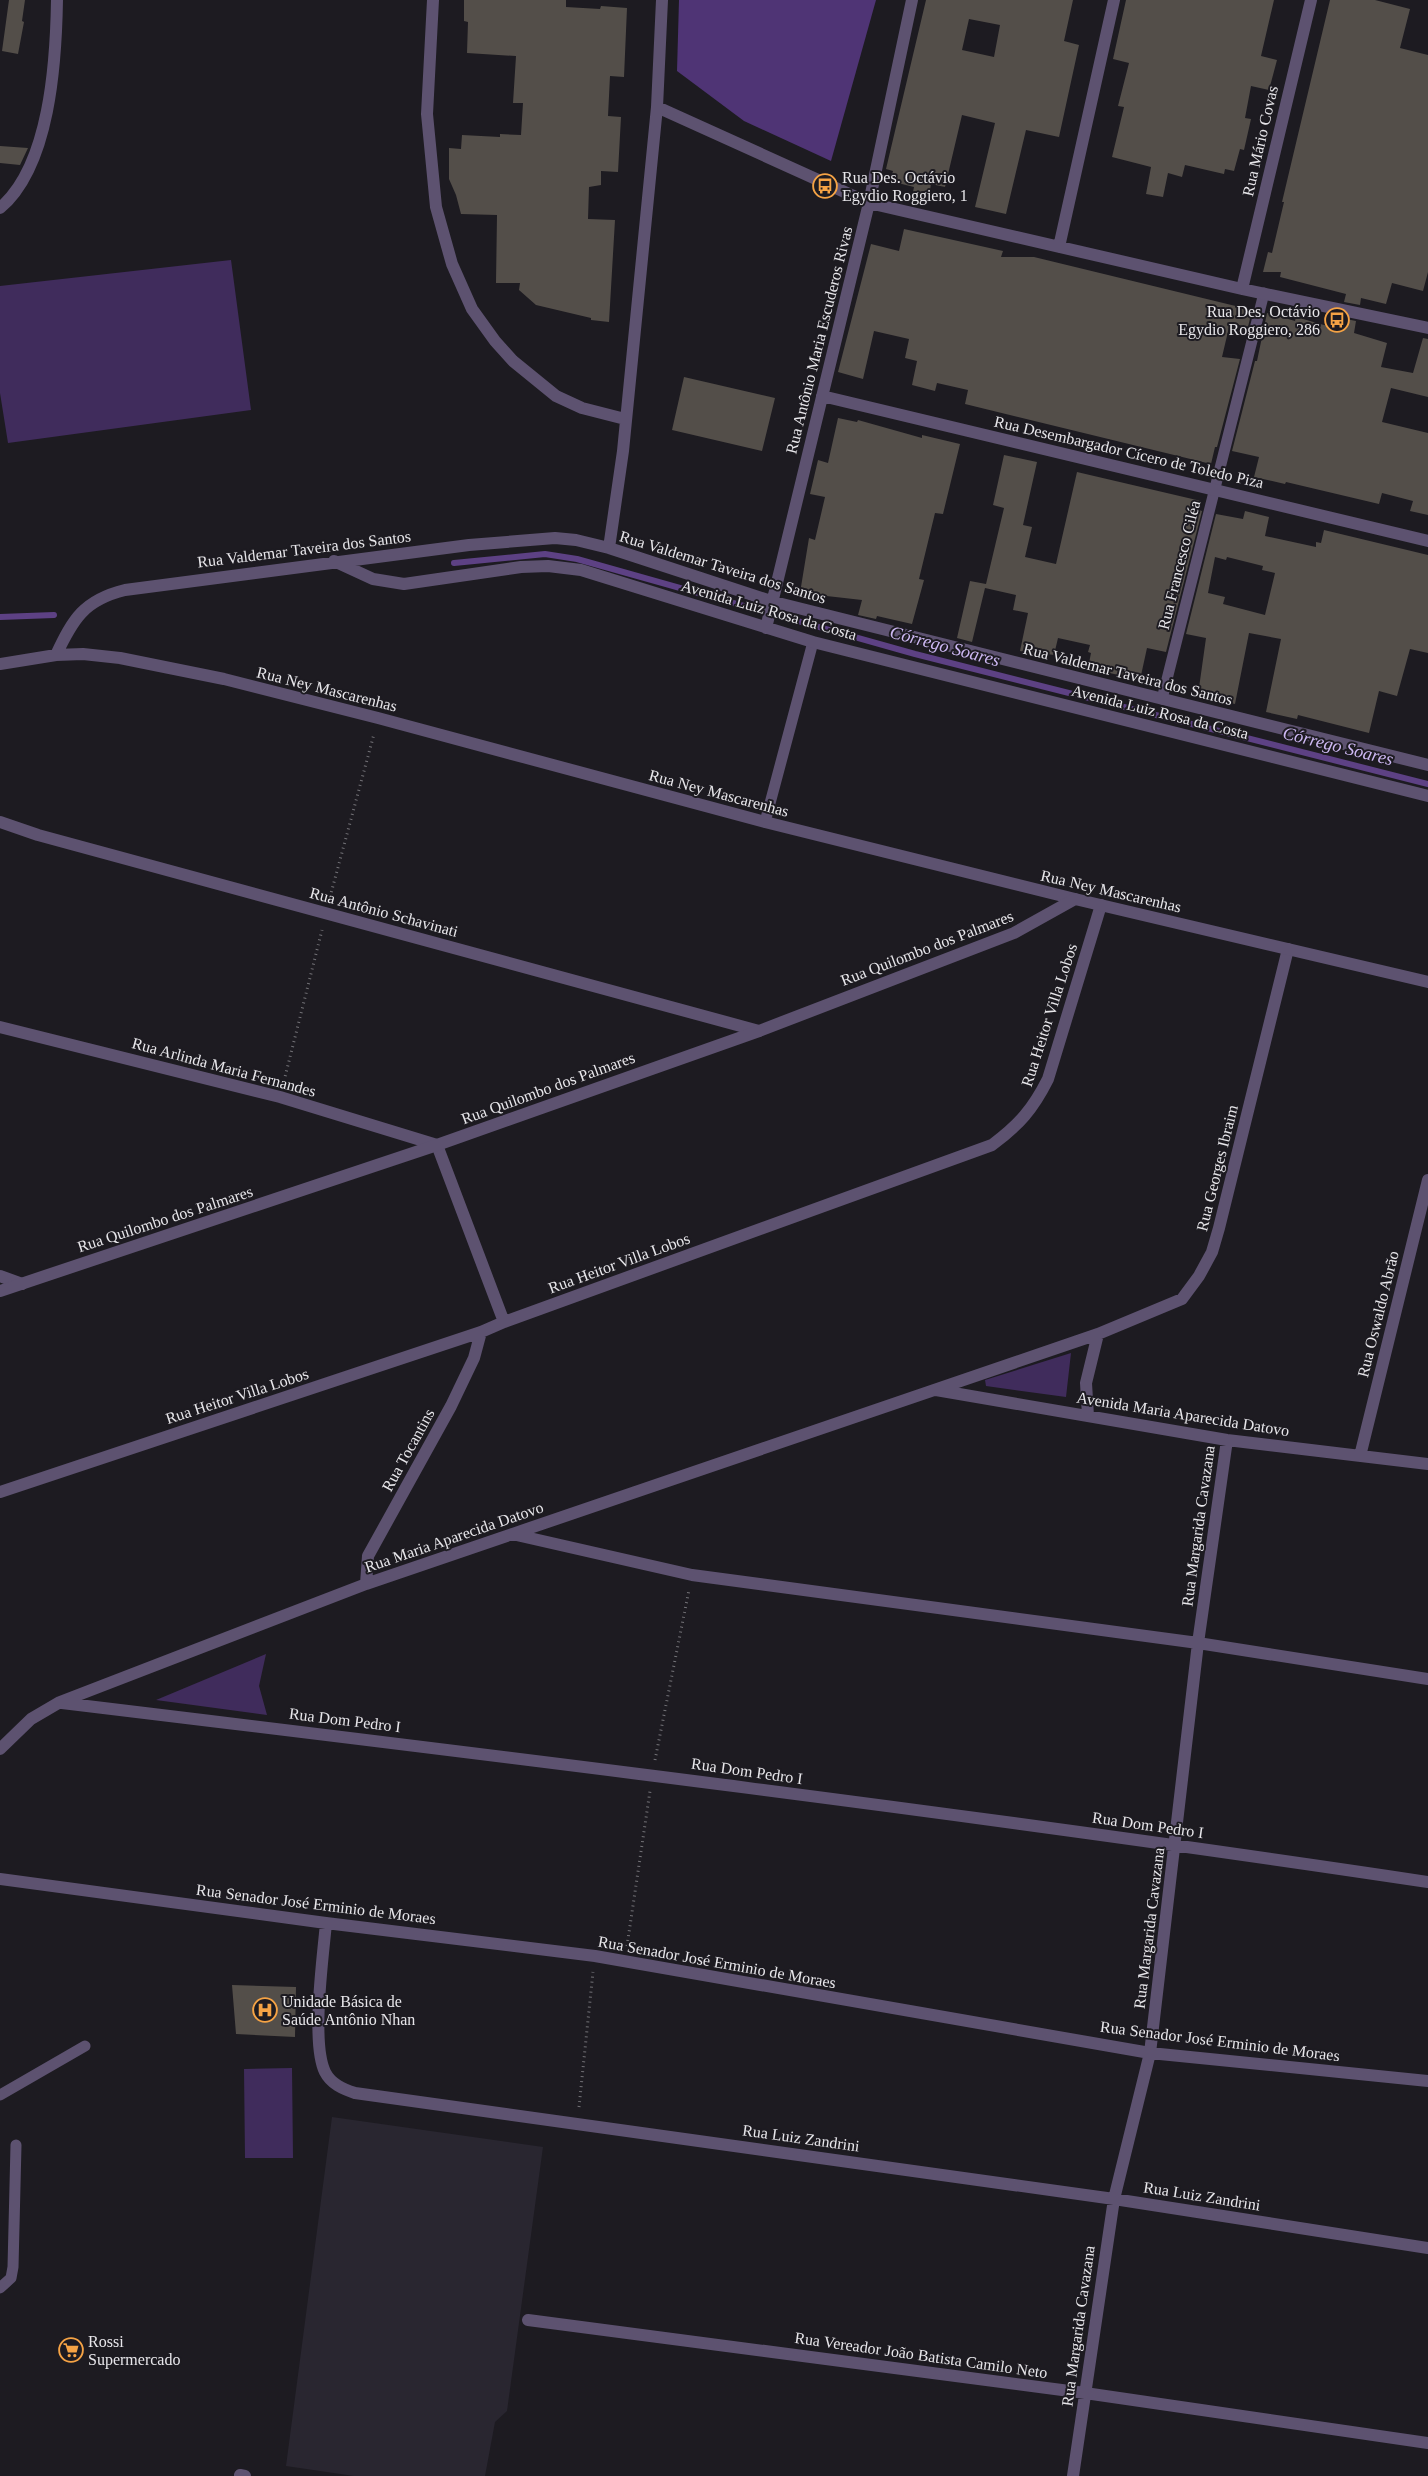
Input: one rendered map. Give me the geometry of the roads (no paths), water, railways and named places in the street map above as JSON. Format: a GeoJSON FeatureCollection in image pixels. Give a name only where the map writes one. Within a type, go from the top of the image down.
{"type":"FeatureCollection","features":[{"type":"Feature","properties":{"kind":"street"},"geometry":{"type":"LineString","coordinates":[[0,208],[10,200],[29,171],[47,114],[56,38],[57,0]]}},
{"type":"Feature","properties":{"kind":"street"},"geometry":{"type":"LineString","coordinates":[[433,0],[427,114],[436,207],[452,264],[472,309],[495,341],[514,361],[556,396],[582,408],[626,419]]}},
{"type":"Feature","properties":{"kind":"street"},"geometry":{"type":"LineString","coordinates":[[609,548],[626,419],[657,107],[662,0]]}},
{"type":"Feature","properties":{"kind":"street","name":"Rua Antônio Maria Escuderos Rivas"},"geometry":{"type":"LineString","coordinates":[[767,625],[869,203],[912,0]]}},
{"type":"Feature","properties":{"kind":"street"},"geometry":{"type":"LineString","coordinates":[[1059,247],[1114,0]]}},
{"type":"Feature","properties":{"kind":"street","name":"Rua Mário Covas"},"geometry":{"type":"LineString","coordinates":[[1242,289],[1310,0]]}},
{"type":"Feature","properties":{"kind":"street"},"geometry":{"type":"LineString","coordinates":[[657,107],[869,203],[1242,289],[1428,328]]}},
{"type":"Feature","properties":{"kind":"street","name":"Rua Desembargador Cícero de Toledo Piza"},"geometry":{"type":"LineString","coordinates":[[822,396],[1428,541]]}},
{"type":"Feature","properties":{"kind":"street","name":"Rua Valdemar Taveira dos Santos"},"geometry":{"type":"LineString","coordinates":[[56,655],[72,623],[95,601],[108,594],[184,581],[334,561],[469,545],[555,538],[609,548],[773,604],[1428,765]]}},
{"type":"Feature","properties":{"kind":"street","name":"Avenida Luiz Rosa da Costa"},"geometry":{"type":"LineString","coordinates":[[334,561],[372,579],[404,584],[521,567],[548,566],[581,570],[767,625],[813,642],[1428,796]]}},
{"type":"Feature","properties":{"kind":"street","name":"Rua Ney Mascarenhas"},"geometry":{"type":"LineString","coordinates":[[0,664],[56,655],[83,654],[120,658],[224,680],[378,718],[765,822],[1075,899],[1428,982]]}},
{"type":"Feature","properties":{"kind":"street","name":"Rua Antônio Schavinati"},"geometry":{"type":"LineString","coordinates":[[0,822],[38,835],[759,1031]]}},
{"type":"Feature","properties":{"kind":"street","name":"Rua Quilombo dos Palmares"},"geometry":{"type":"LineString","coordinates":[[0,1291],[437,1145],[759,1031],[1014,934],[1075,899]]}},
{"type":"Feature","properties":{"kind":"street","name":"Rua Heitor Villa Lobos"},"geometry":{"type":"LineString","coordinates":[[0,1492],[481,1332],[992,1145],[1017,1126],[1036,1103],[1048,1079],[1101,905]]}},
{"type":"Feature","properties":{"kind":"street","name":"Rua Georges Ibraim"},"geometry":{"type":"LineString","coordinates":[[935,1390],[1098,1334],[1182,1299],[1199,1276],[1212,1252],[1288,949]]}},
{"type":"Feature","properties":{"kind":"street","name":"Rua Arlinda Maria Fernandes"},"geometry":{"type":"LineString","coordinates":[[0,1027],[280,1096],[437,1145]]}},
{"type":"Feature","properties":{"kind":"street"},"geometry":{"type":"LineString","coordinates":[[437,1145],[504,1322]]}},
{"type":"Feature","properties":{"kind":"street","name":"Rua Oswaldo Abrão"},"geometry":{"type":"LineString","coordinates":[[1360,1456],[1428,1180]]}},
{"type":"Feature","properties":{"kind":"street"},"geometry":{"type":"LineString","coordinates":[[0,1276],[22,1284]]}},
{"type":"Feature","properties":{"kind":"street","name":"Rua Tocantins"},"geometry":{"type":"LineString","coordinates":[[366,1584],[368,1556],[451,1406],[474,1358],[481,1332]]}},
{"type":"Feature","properties":{"kind":"street"},"geometry":{"type":"LineString","coordinates":[[1088,1416],[1086,1382],[1098,1334]]}},
{"type":"Feature","properties":{"kind":"street","name":"Avenida Maria Aparecida Datovo"},"geometry":{"type":"LineString","coordinates":[[935,1390],[1227,1440],[1428,1464]]}},
{"type":"Feature","properties":{"kind":"street","name":"Rua Maria Aparecida Datovo"},"geometry":{"type":"LineString","coordinates":[[0,1749],[32,1719],[60,1702],[366,1584],[935,1390]]}},
{"type":"Feature","properties":{"kind":"street","name":"Rua Margarida Cavazana"},"geometry":{"type":"LineString","coordinates":[[1074,2476],[1114,2199],[1150,2053],[1176,1845],[1198,1643],[1227,1440]]}},
{"type":"Feature","properties":{"kind":"street"},"geometry":{"type":"LineString","coordinates":[[511,1534],[692,1574],[1198,1643],[1428,1679]]}},
{"type":"Feature","properties":{"kind":"street","name":"Rua Dom Pedro I"},"geometry":{"type":"LineString","coordinates":[[60,1702],[652,1774],[1176,1845],[1428,1882]]}},
{"type":"Feature","properties":{"kind":"street","name":"Rua Senador José Erminio de Moraes"},"geometry":{"type":"LineString","coordinates":[[0,1879],[326,1923],[595,1956],[1150,2053],[1428,2080]]}},
{"type":"Feature","properties":{"kind":"street","name":"Rua Luiz Zandrini"},"geometry":{"type":"LineString","coordinates":[[326,1923],[319,2007],[320,2056],[325,2072],[341,2089],[355,2093],[578,2122],[1114,2199],[1428,2248]]}},
{"type":"Feature","properties":{"kind":"street","name":"Rua Vereador João Batista Camilo Neto"},"geometry":{"type":"LineString","coordinates":[[528,2320],[1085,2393],[1428,2443]]}},
{"type":"Feature","properties":{"kind":"street"},"geometry":{"type":"LineString","coordinates":[[240,2475],[245,2476]]}},
{"type":"Feature","properties":{"kind":"lane","name":"Rua Francesco Ciléa"},"geometry":{"type":"LineString","coordinates":[[1162,699],[1264,293]]}},
{"type":"Feature","properties":{"kind":"lane"},"geometry":{"type":"LineString","coordinates":[[765,822],[813,642]]}},
{"type":"Feature","properties":{"kind":"lane"},"geometry":{"type":"LineString","coordinates":[[0,2095],[85,2046]]}},
{"type":"Feature","properties":{"kind":"lane"},"geometry":{"type":"LineString","coordinates":[[0,2288],[11,2278],[13,2266],[16,2145]]}},
{"type":"Feature","properties":{"kind":"waterway","name":"Córrego Soares"},"geometry":{"type":"LineString","coordinates":[[454,563],[545,554],[577,559],[915,654],[1428,784]]}},
{"type":"Feature","properties":{"kind":"waterway","name":"Córrego Soares"},"geometry":{"type":"LineString","coordinates":[[0,617],[54,615]]}},
{"type":"Feature","properties":{"kind":"place","name":"Rua Des. Octávio Egydio Roggiero, 1"},"geometry":{"type":"Point","coordinates":[825,186]}},
{"type":"Feature","properties":{"kind":"place","name":"Rua Des. Octávio Egydio Roggiero, 286"},"geometry":{"type":"Point","coordinates":[1337,320]}},
{"type":"Feature","properties":{"kind":"place","name":"Unidade Básica de Saúde Antônio Nhan"},"geometry":{"type":"Point","coordinates":[265,2010]}},
{"type":"Feature","properties":{"kind":"place","name":"Rossi Supermercado"},"geometry":{"type":"Point","coordinates":[71,2350]}}]}
